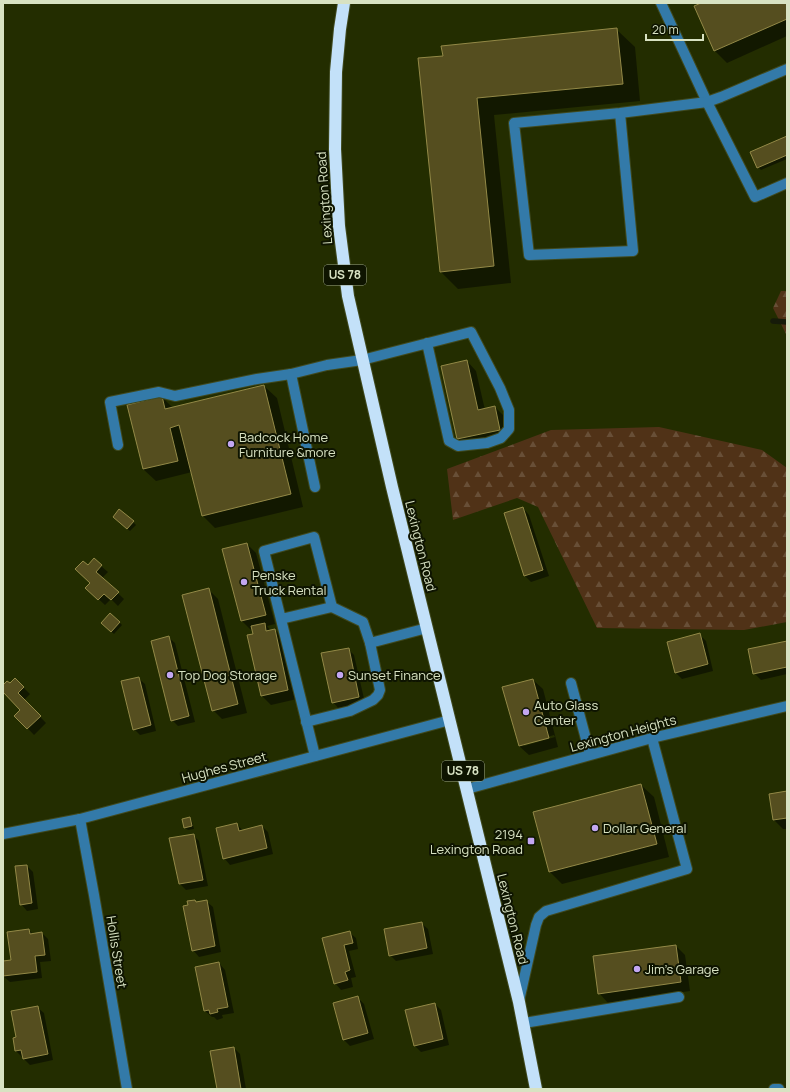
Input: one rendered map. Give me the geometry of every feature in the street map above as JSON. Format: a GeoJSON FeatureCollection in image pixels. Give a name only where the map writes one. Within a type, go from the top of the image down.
{"type":"FeatureCollection","features":[{"type":"Feature","properties":{"kind":"highway","name":"Lexington Road"},"geometry":{"type":"LineString","coordinates":[[344,3],[336,72],[335,149],[339,226],[348,296],[392,487],[524,1023],[536,1089]]}},
{"type":"Feature","properties":{"kind":"street"},"geometry":{"type":"LineString","coordinates":[[661,3],[707,102],[755,197],[787,183]]}},
{"type":"Feature","properties":{"kind":"street"},"geometry":{"type":"LineString","coordinates":[[620,113],[632,251],[529,255],[514,123],[620,113],[707,102],[787,69]]}},
{"type":"Feature","properties":{"kind":"street"},"geometry":{"type":"LineString","coordinates":[[118,445],[110,402],[159,392],[175,396],[257,379],[291,374],[327,365],[362,360],[428,343],[471,332],[500,388],[509,410],[509,429],[501,438],[487,444],[458,446],[449,441],[428,343]]}},
{"type":"Feature","properties":{"kind":"street"},"geometry":{"type":"LineString","coordinates":[[291,374],[315,487]]}},
{"type":"Feature","properties":{"kind":"street"},"geometry":{"type":"LineString","coordinates":[[314,756],[264,552],[314,537],[332,607]]}},
{"type":"Feature","properties":{"kind":"street"},"geometry":{"type":"LineString","coordinates":[[281,619],[332,607],[363,622],[370,643],[380,690],[378,695],[373,700],[350,711],[306,722]]}},
{"type":"Feature","properties":{"kind":"street"},"geometry":{"type":"LineString","coordinates":[[370,643],[427,628]]}},
{"type":"Feature","properties":{"kind":"street"},"geometry":{"type":"LineString","coordinates":[[571,683],[590,754]]}},
{"type":"Feature","properties":{"kind":"street","name":"Lexington Heights"},"geometry":{"type":"LineString","coordinates":[[467,789],[590,754],[787,706]]}},
{"type":"Feature","properties":{"kind":"street","name":"Hughes Street"},"geometry":{"type":"LineString","coordinates":[[3,834],[80,819],[450,720]]}},
{"type":"Feature","properties":{"kind":"street"},"geometry":{"type":"LineString","coordinates":[[519,1002],[536,925],[539,917],[546,911],[687,869],[652,738]]}},
{"type":"Feature","properties":{"kind":"street","name":"Hollis Street"},"geometry":{"type":"LineString","coordinates":[[80,819],[126,1089]]}},
{"type":"Feature","properties":{"kind":"street"},"geometry":{"type":"LineString","coordinates":[[524,1023],[679,997]]}},
{"type":"Feature","properties":{"kind":"street"},"geometry":{"type":"LineString","coordinates":[[774,1089],[779,1089]]}},
{"type":"Feature","properties":{"kind":"green space"},"geometry":{"type":"Polygon","coordinates":[[[781,291],[787,291],[787,336],[773,308],[781,291]]]}},
{"type":"Feature","properties":{"kind":"green space"},"geometry":{"type":"Polygon","coordinates":[[[659,427],[762,450],[787,468],[787,622],[744,630],[597,628],[538,507],[517,498],[453,520],[447,469],[551,430],[659,427]]]}},
{"type":"Feature","properties":{"kind":"building"},"geometry":{"type":"Polygon","coordinates":[[[701,3],[787,3],[787,19],[714,51],[694,6],[701,3]]]}},
{"type":"Feature","properties":{"kind":"building"},"geometry":{"type":"Polygon","coordinates":[[[617,28],[623,84],[477,98],[494,266],[440,272],[418,58],[443,56],[441,46],[617,28]]]}},
{"type":"Feature","properties":{"kind":"building"},"geometry":{"type":"Polygon","coordinates":[[[787,136],[787,155],[757,168],[750,152],[787,136]]]}},
{"type":"Feature","properties":{"kind":"building"},"geometry":{"type":"Polygon","coordinates":[[[467,360],[478,410],[495,406],[500,430],[457,439],[441,366],[467,360]]]}},
{"type":"Feature","properties":{"kind":"building","name":"Badcock Home Furniture &more"},"geometry":{"type":"Polygon","coordinates":[[[264,385],[291,494],[202,516],[179,425],[170,428],[178,461],[143,469],[127,405],[162,396],[165,409],[264,385]]]}},
{"type":"Feature","properties":{"kind":"building"},"geometry":{"type":"Polygon","coordinates":[[[523,507],[543,570],[524,576],[504,513],[523,507]]]}},
{"type":"Feature","properties":{"kind":"building"},"geometry":{"type":"Polygon","coordinates":[[[119,509],[134,521],[127,529],[113,517],[119,509]]]}},
{"type":"Feature","properties":{"kind":"building","name":"Penske Truck Rental"},"geometry":{"type":"Polygon","coordinates":[[[247,543],[266,615],[241,621],[222,549],[247,543]]]}},
{"type":"Feature","properties":{"kind":"building"},"geometry":{"type":"Polygon","coordinates":[[[94,558],[102,565],[96,572],[119,592],[111,600],[104,594],[98,600],[85,588],[90,583],[75,569],[83,561],[88,565],[94,558]]]}},
{"type":"Feature","properties":{"kind":"building"},"geometry":{"type":"Polygon","coordinates":[[[209,588],[238,704],[212,711],[182,595],[209,588]]]}},
{"type":"Feature","properties":{"kind":"building"},"geometry":{"type":"Polygon","coordinates":[[[110,613],[120,622],[111,632],[101,623],[110,613]]]}},
{"type":"Feature","properties":{"kind":"building"},"geometry":{"type":"Polygon","coordinates":[[[265,623],[266,631],[275,629],[288,690],[261,696],[247,635],[253,634],[251,626],[265,623]]]}},
{"type":"Feature","properties":{"kind":"building"},"geometry":{"type":"Polygon","coordinates":[[[700,633],[708,664],[675,673],[667,642],[700,633]]]}},
{"type":"Feature","properties":{"kind":"building"},"geometry":{"type":"Polygon","coordinates":[[[169,636],[189,716],[171,721],[151,641],[169,636]]]}},
{"type":"Feature","properties":{"kind":"building"},"geometry":{"type":"Polygon","coordinates":[[[787,641],[787,667],[753,674],[748,649],[787,641]]]}},
{"type":"Feature","properties":{"kind":"building","name":"Sunset Finance"},"geometry":{"type":"Polygon","coordinates":[[[349,648],[359,697],[332,703],[321,653],[349,648]]]}},
{"type":"Feature","properties":{"kind":"building"},"geometry":{"type":"Polygon","coordinates":[[[139,677],[151,725],[133,730],[121,681],[139,677]]]}},
{"type":"Feature","properties":{"kind":"building"},"geometry":{"type":"Polygon","coordinates":[[[15,678],[24,687],[18,693],[41,716],[27,729],[14,716],[20,710],[3,692],[3,685],[7,681],[10,683],[15,678]]]}},
{"type":"Feature","properties":{"kind":"building","name":"Auto Glass Center"},"geometry":{"type":"Polygon","coordinates":[[[533,679],[549,738],[519,746],[502,687],[533,679]]]}},
{"type":"Feature","properties":{"kind":"building","name":"Dollar General"},"geometry":{"type":"Polygon","coordinates":[[[641,784],[657,844],[549,872],[533,812],[641,784]]]}},
{"type":"Feature","properties":{"kind":"building"},"geometry":{"type":"Polygon","coordinates":[[[787,791],[787,818],[773,820],[769,794],[787,791]]]}},
{"type":"Feature","properties":{"kind":"building"},"geometry":{"type":"Polygon","coordinates":[[[190,817],[192,826],[184,828],[182,819],[190,817]]]}},
{"type":"Feature","properties":{"kind":"building"},"geometry":{"type":"Polygon","coordinates":[[[237,823],[239,831],[262,825],[267,848],[223,859],[216,828],[237,823]]]}},
{"type":"Feature","properties":{"kind":"building"},"geometry":{"type":"Polygon","coordinates":[[[194,834],[203,880],[179,884],[169,838],[194,834]]]}},
{"type":"Feature","properties":{"kind":"building"},"geometry":{"type":"Polygon","coordinates":[[[27,865],[32,903],[20,905],[15,866],[27,865]]]}},
{"type":"Feature","properties":{"kind":"building"},"geometry":{"type":"Polygon","coordinates":[[[195,900],[196,902],[207,900],[215,946],[192,951],[183,906],[188,905],[187,901],[195,900]]]}},
{"type":"Feature","properties":{"kind":"building"},"geometry":{"type":"Polygon","coordinates":[[[422,922],[427,948],[389,956],[384,929],[422,922]]]}},
{"type":"Feature","properties":{"kind":"building"},"geometry":{"type":"Polygon","coordinates":[[[29,929],[30,934],[42,932],[45,955],[35,956],[37,972],[3,976],[3,961],[11,960],[7,932],[29,929]]]}},
{"type":"Feature","properties":{"kind":"building"},"geometry":{"type":"Polygon","coordinates":[[[350,931],[353,943],[344,945],[350,970],[345,972],[348,980],[334,984],[322,938],[350,931]]]}},
{"type":"Feature","properties":{"kind":"building","name":"Jim's Garage"},"geometry":{"type":"Polygon","coordinates":[[[676,945],[681,982],[598,994],[593,956],[676,945]]]}},
{"type":"Feature","properties":{"kind":"building"},"geometry":{"type":"Polygon","coordinates":[[[219,962],[228,1007],[217,1009],[218,1012],[210,1014],[209,1010],[204,1011],[195,967],[219,962]]]}},
{"type":"Feature","properties":{"kind":"building"},"geometry":{"type":"Polygon","coordinates":[[[358,996],[368,1033],[343,1040],[333,1003],[358,996]]]}},
{"type":"Feature","properties":{"kind":"building"},"geometry":{"type":"Polygon","coordinates":[[[435,1003],[443,1039],[414,1046],[405,1010],[435,1003]]]}},
{"type":"Feature","properties":{"kind":"building"},"geometry":{"type":"Polygon","coordinates":[[[38,1006],[48,1054],[23,1059],[21,1050],[15,1051],[13,1038],[16,1037],[11,1011],[38,1006]]]}},
{"type":"Feature","properties":{"kind":"building"},"geometry":{"type":"Polygon","coordinates":[[[234,1047],[241,1089],[217,1089],[210,1051],[234,1047]]]}},
{"type":"Feature","properties":{"kind":"waterway"},"geometry":{"type":"LineString","coordinates":[[773,321],[787,322]]}},
{"type":"Feature","properties":{"kind":"place","name":"Badcock Home Furniture &more"},"geometry":{"type":"Point","coordinates":[231,444]}},
{"type":"Feature","properties":{"kind":"place","name":"Penske Truck Rental"},"geometry":{"type":"Point","coordinates":[244,582]}},
{"type":"Feature","properties":{"kind":"place","name":"Top Dog Storage"},"geometry":{"type":"Point","coordinates":[170,675]}},
{"type":"Feature","properties":{"kind":"place","name":"Sunset Finance"},"geometry":{"type":"Point","coordinates":[340,675]}},
{"type":"Feature","properties":{"kind":"place","name":"Auto Glass Center"},"geometry":{"type":"Point","coordinates":[526,712]}},
{"type":"Feature","properties":{"kind":"place","name":"Dollar General"},"geometry":{"type":"Point","coordinates":[595,828]}},
{"type":"Feature","properties":{"kind":"place","name":"2194 Lexington Road"},"geometry":{"type":"Point","coordinates":[531,841]}},
{"type":"Feature","properties":{"kind":"place","name":"Jim's Garage"},"geometry":{"type":"Point","coordinates":[637,969]}}]}
